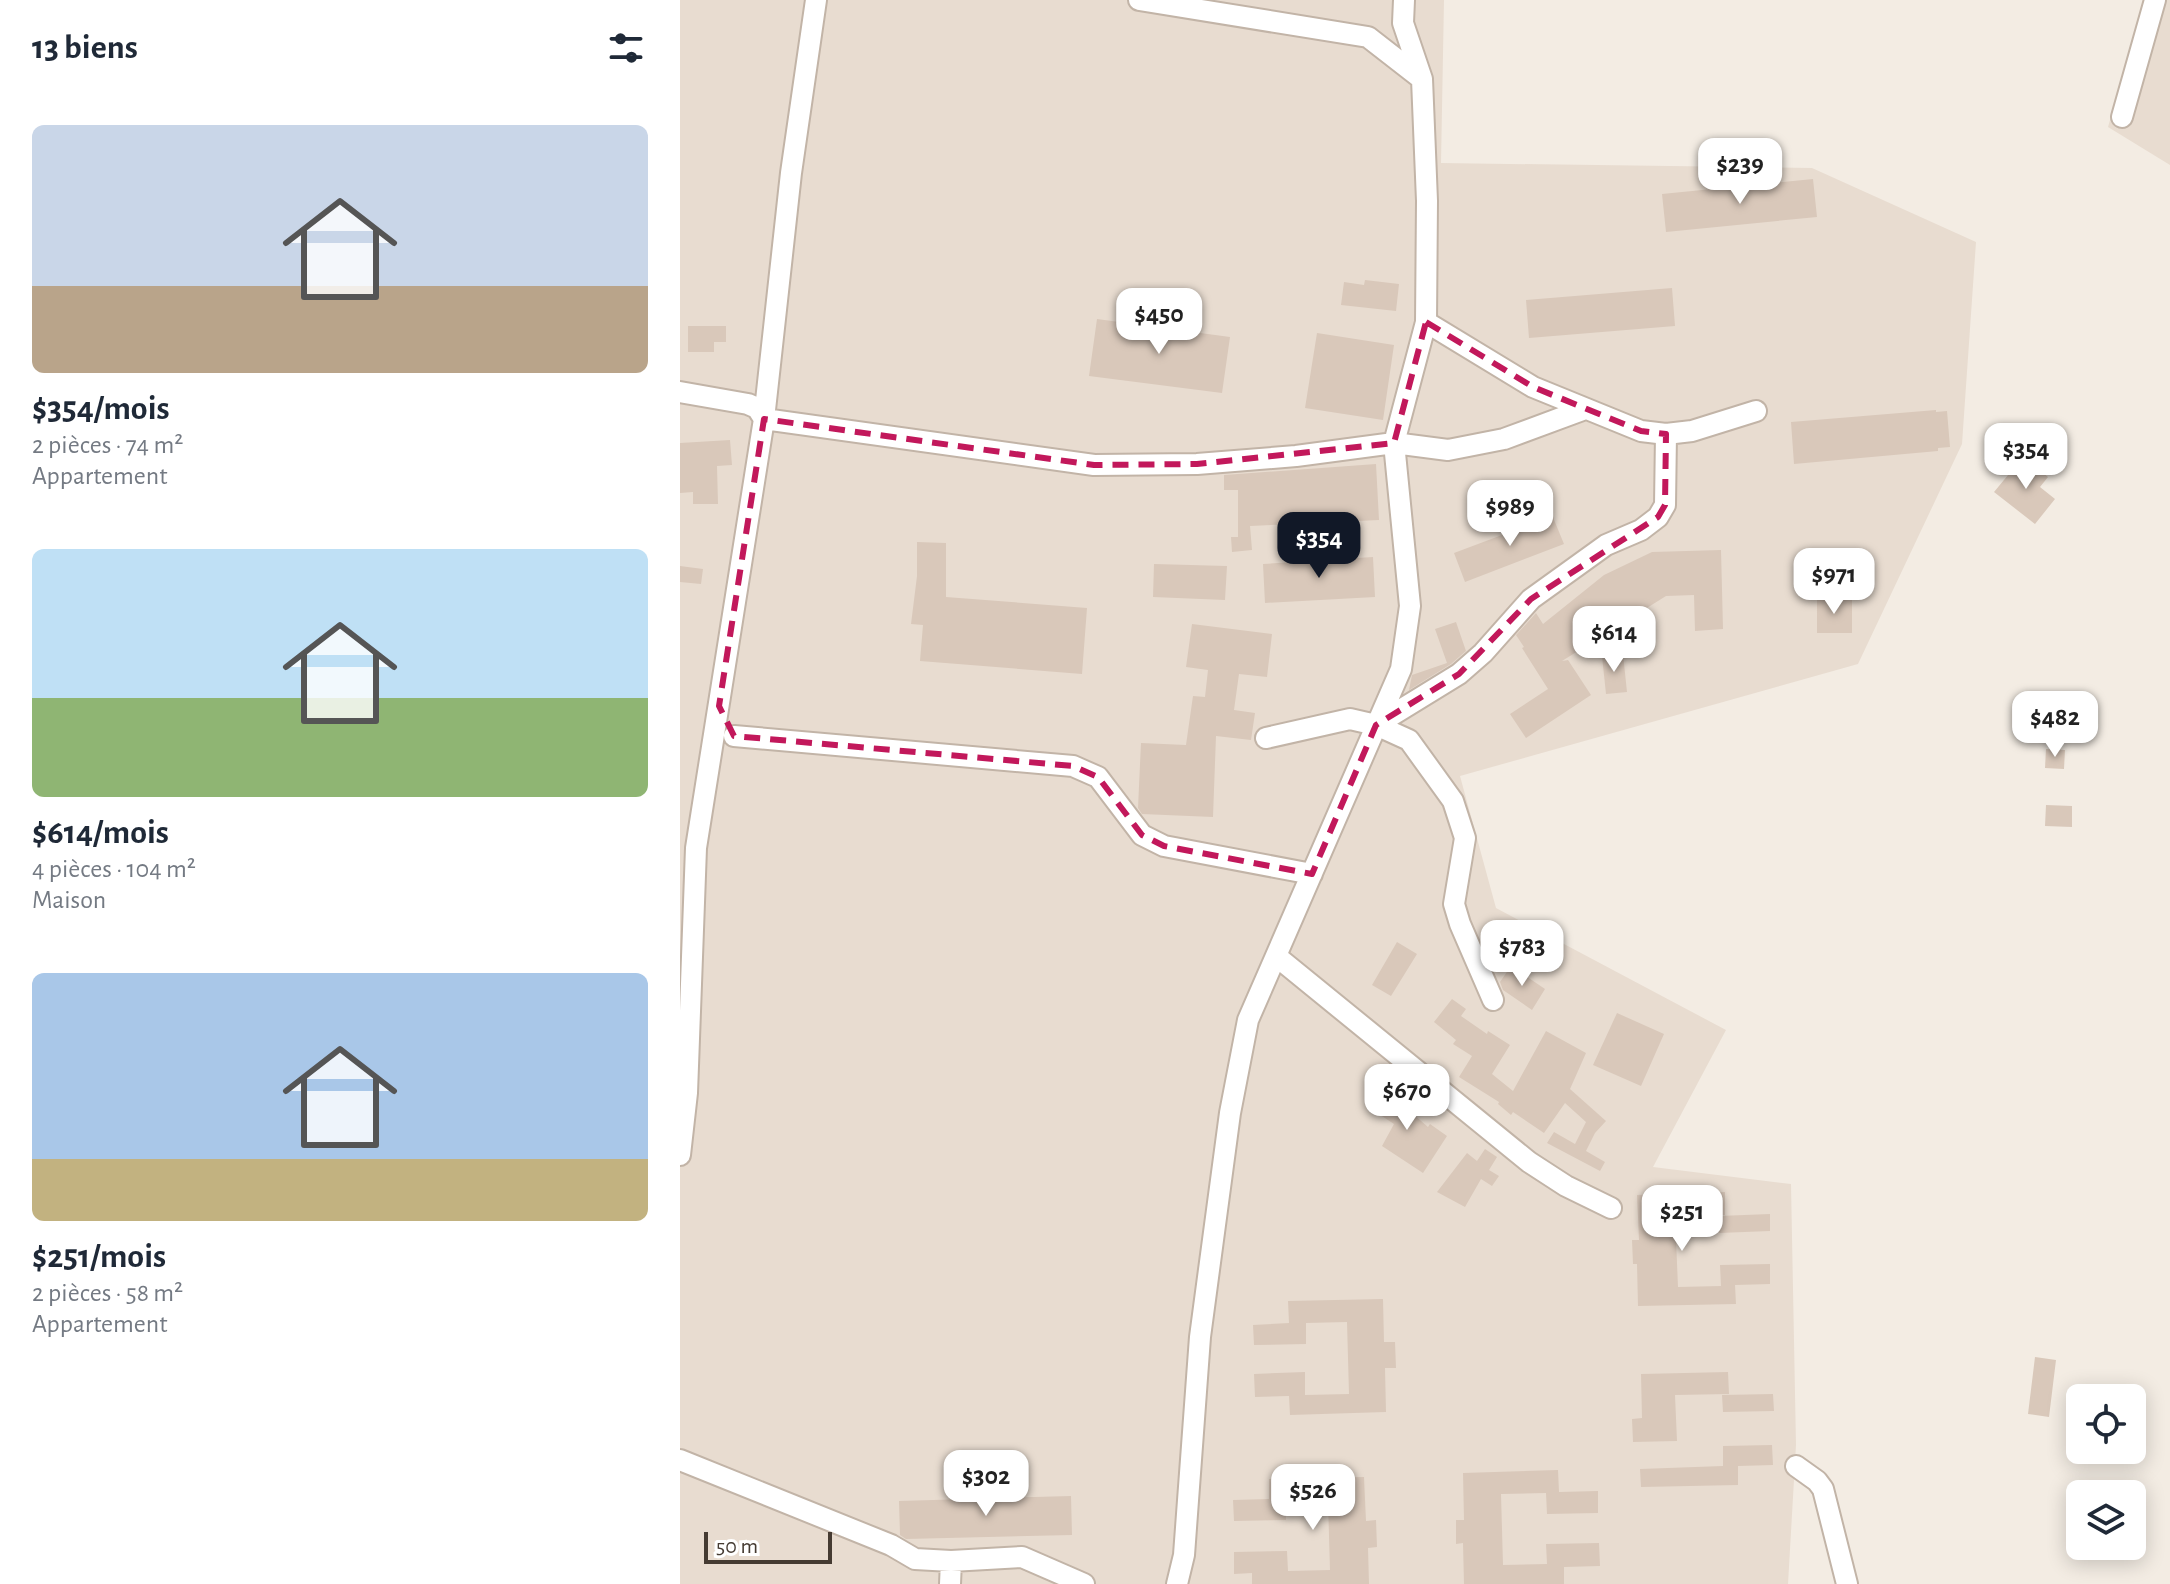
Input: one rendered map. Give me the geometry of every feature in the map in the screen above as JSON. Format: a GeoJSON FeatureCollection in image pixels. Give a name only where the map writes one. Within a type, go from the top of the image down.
{"type":"FeatureCollection","features":[{"type":"Feature","properties":{"kind":"street"},"geometry":{"type":"LineString","coordinates":[[680,1155],[686,900],[764,419],[791,173],[816,0]]}},
{"type":"Feature","properties":{"kind":"street"},"geometry":{"type":"LineString","coordinates":[[1139,0],[1368,37],[1422,79]]}},
{"type":"Feature","properties":{"kind":"street"},"geometry":{"type":"LineString","coordinates":[[1177,1584],[1184,1555],[1200,1337],[1230,1113],[1248,1020],[1401,669],[1410,606],[1394,443],[1426,322],[1427,201],[1422,79],[1403,23],[1404,0]]}},
{"type":"Feature","properties":{"kind":"street"},"geometry":{"type":"LineString","coordinates":[[2122,117],[2155,0]]}},
{"type":"Feature","properties":{"kind":"street"},"geometry":{"type":"LineString","coordinates":[[1368,37],[1403,23]]}},
{"type":"Feature","properties":{"kind":"street"},"geometry":{"type":"LineString","coordinates":[[1426,322],[1533,387],[1641,431],[1666,434],[1692,431],[1756,411]]}},
{"type":"Feature","properties":{"kind":"street"},"geometry":{"type":"LineString","coordinates":[[680,392],[748,404],[757,408],[764,419],[1094,465],[1211,463],[1394,443],[1448,450],[1504,439],[1585,409]]}},
{"type":"Feature","properties":{"kind":"street"},"geometry":{"type":"LineString","coordinates":[[1376,725],[1459,674],[1483,653],[1531,599],[1606,545],[1641,530],[1658,517],[1665,505],[1666,434]]}},
{"type":"Feature","properties":{"kind":"street"},"geometry":{"type":"LineString","coordinates":[[719,706],[734,736]]}},
{"type":"Feature","properties":{"kind":"street"},"geometry":{"type":"LineString","coordinates":[[1266,738],[1350,719],[1376,725],[1409,740],[1453,801],[1465,838],[1454,904],[1493,1000]]}},
{"type":"Feature","properties":{"kind":"street"},"geometry":{"type":"LineString","coordinates":[[709,769],[734,736]]}},
{"type":"Feature","properties":{"kind":"street"},"geometry":{"type":"LineString","coordinates":[[734,736],[1073,766],[1098,777],[1142,835],[1164,846],[1312,874]]}},
{"type":"Feature","properties":{"kind":"street"},"geometry":{"type":"LineString","coordinates":[[1276,956],[1529,1162],[1566,1186],[1611,1208]]}},
{"type":"Feature","properties":{"kind":"street"},"geometry":{"type":"LineString","coordinates":[[680,1460],[891,1545],[915,1559],[951,1561],[1022,1557],[1084,1584]]}},
{"type":"Feature","properties":{"kind":"street"},"geometry":{"type":"LineString","coordinates":[[1796,1466],[1823,1489],[1847,1584]]}},
{"type":"Feature","properties":{"kind":"street"},"geometry":{"type":"LineString","coordinates":[[950,1584],[951,1561]]}},
{"type":"Feature","properties":{"kind":"highlighted area"},"geometry":{"type":"Polygon","coordinates":[[[1426,322],[1533,387],[1641,431],[1666,434],[1665,505],[1658,517],[1531,599],[1459,674],[1376,725],[1312,874],[1164,846],[1142,835],[1098,777],[1073,766],[734,736],[719,706],[764,419],[1094,465],[1197,464],[1394,443],[1426,322]]]}},
{"type":"Feature","properties":{"kind":"shaded area"},"geometry":{"type":"Polygon","coordinates":[[[680,0],[1444,0],[1441,163],[1812,168],[1976,242],[1962,444],[1858,664],[1460,776],[1496,908],[1726,1030],[1653,1167],[1791,1184],[1796,1445],[1788,1584],[680,1584],[680,0]]]}},
{"type":"Feature","properties":{"kind":"shaded area"},"geometry":{"type":"Polygon","coordinates":[[[2145,0],[2170,0],[2170,165],[2108,127],[2145,0]]]}},
{"type":"Feature","properties":{"kind":"building"},"geometry":{"type":"Polygon","coordinates":[[[1813,179],[1817,217],[1666,232],[1662,194],[1813,179]]]}},
{"type":"Feature","properties":{"kind":"building"},"geometry":{"type":"Polygon","coordinates":[[[1365,280],[1399,284],[1396,311],[1341,305],[1344,282],[1364,285],[1365,280]]]}},
{"type":"Feature","properties":{"kind":"building"},"geometry":{"type":"Polygon","coordinates":[[[1672,288],[1675,326],[1529,338],[1526,300],[1672,288]]]}},
{"type":"Feature","properties":{"kind":"building"},"geometry":{"type":"Polygon","coordinates":[[[1097,319],[1230,337],[1222,393],[1089,376],[1097,319]]]}},
{"type":"Feature","properties":{"kind":"building"},"geometry":{"type":"Polygon","coordinates":[[[688,326],[726,326],[726,342],[714,342],[714,352],[688,352],[688,326]]]}},
{"type":"Feature","properties":{"kind":"building"},"geometry":{"type":"Polygon","coordinates":[[[1317,333],[1394,345],[1383,420],[1305,408],[1317,333]]]}},
{"type":"Feature","properties":{"kind":"building"},"geometry":{"type":"Polygon","coordinates":[[[1947,411],[1950,447],[1938,448],[1938,451],[1794,464],[1791,422],[1947,411]]]}},
{"type":"Feature","properties":{"kind":"building"},"geometry":{"type":"Polygon","coordinates":[[[730,440],[732,465],[717,466],[718,504],[693,504],[693,492],[680,493],[680,443],[730,440]]]}},
{"type":"Feature","properties":{"kind":"building"},"geometry":{"type":"Polygon","coordinates":[[[2023,457],[2048,477],[2040,487],[2055,499],[2035,524],[1994,492],[2023,457]]]}},
{"type":"Feature","properties":{"kind":"building"},"geometry":{"type":"Polygon","coordinates":[[[1376,464],[1379,520],[1250,526],[1252,550],[1232,552],[1231,537],[1238,537],[1238,490],[1224,490],[1224,475],[1376,464]]]}},
{"type":"Feature","properties":{"kind":"building"},"geometry":{"type":"Polygon","coordinates":[[[1550,510],[1564,544],[1465,582],[1454,553],[1531,524],[1529,519],[1550,510]]]}},
{"type":"Feature","properties":{"kind":"building"},"geometry":{"type":"Polygon","coordinates":[[[917,542],[946,543],[946,597],[1087,608],[1082,674],[920,661],[923,625],[911,624],[917,576],[917,542]]]}},
{"type":"Feature","properties":{"kind":"building"},"geometry":{"type":"Polygon","coordinates":[[[1721,550],[1723,629],[1695,631],[1694,595],[1666,596],[1562,661],[1568,660],[1591,695],[1526,738],[1510,714],[1548,689],[1516,635],[1536,613],[1543,624],[1604,575],[1652,552],[1721,550]]]}},
{"type":"Feature","properties":{"kind":"building"},"geometry":{"type":"Polygon","coordinates":[[[1373,557],[1375,597],[1265,603],[1263,564],[1373,557]]]}},
{"type":"Feature","properties":{"kind":"building"},"geometry":{"type":"Polygon","coordinates":[[[1154,564],[1227,566],[1225,600],[1153,597],[1154,564]]]}},
{"type":"Feature","properties":{"kind":"building"},"geometry":{"type":"Polygon","coordinates":[[[680,566],[703,569],[701,584],[680,582],[680,566]]]}},
{"type":"Feature","properties":{"kind":"building"},"geometry":{"type":"Polygon","coordinates":[[[1817,598],[1852,599],[1852,633],[1817,633],[1817,598]]]}},
{"type":"Feature","properties":{"kind":"building"},"geometry":{"type":"Polygon","coordinates":[[[1456,622],[1466,651],[1409,690],[1412,675],[1447,663],[1435,629],[1456,622]]]}},
{"type":"Feature","properties":{"kind":"building"},"geometry":{"type":"Polygon","coordinates":[[[1192,624],[1272,634],[1267,677],[1239,674],[1234,710],[1255,713],[1251,740],[1216,736],[1213,817],[1142,814],[1138,808],[1141,743],[1186,745],[1193,696],[1205,697],[1208,670],[1186,667],[1192,624]]]}},
{"type":"Feature","properties":{"kind":"building"},"geometry":{"type":"Polygon","coordinates":[[[1623,654],[1627,692],[1606,694],[1602,656],[1623,654]]]}},
{"type":"Feature","properties":{"kind":"building"},"geometry":{"type":"Polygon","coordinates":[[[2046,749],[2065,750],[2064,769],[2045,768],[2046,749]]]}},
{"type":"Feature","properties":{"kind":"building"},"geometry":{"type":"Polygon","coordinates":[[[2046,805],[2072,806],[2072,827],[2045,826],[2046,805]]]}},
{"type":"Feature","properties":{"kind":"building"},"geometry":{"type":"Polygon","coordinates":[[[1397,942],[1417,954],[1391,996],[1372,985],[1397,942]]]}},
{"type":"Feature","properties":{"kind":"building"},"geometry":{"type":"Polygon","coordinates":[[[1511,966],[1545,989],[1532,1010],[1503,990],[1500,982],[1511,966]]]}},
{"type":"Feature","properties":{"kind":"building"},"geometry":{"type":"Polygon","coordinates":[[[1452,999],[1466,1009],[1461,1016],[1510,1045],[1492,1074],[1513,1091],[1546,1031],[1586,1053],[1570,1089],[1606,1121],[1595,1133],[1586,1151],[1605,1162],[1600,1171],[1547,1143],[1554,1132],[1575,1144],[1586,1122],[1565,1103],[1544,1133],[1513,1112],[1511,1115],[1499,1102],[1459,1077],[1472,1056],[1453,1044],[1456,1040],[1434,1022],[1452,999]]]}},
{"type":"Feature","properties":{"kind":"building"},"geometry":{"type":"Polygon","coordinates":[[[1617,1013],[1664,1034],[1641,1086],[1593,1065],[1617,1013]]]}},
{"type":"Feature","properties":{"kind":"building"},"geometry":{"type":"Polygon","coordinates":[[[1382,1086],[1399,1097],[1397,1100],[1428,1127],[1430,1124],[1447,1136],[1423,1173],[1382,1146],[1394,1124],[1368,1107],[1382,1086]]]}},
{"type":"Feature","properties":{"kind":"building"},"geometry":{"type":"Polygon","coordinates":[[[1485,1149],[1497,1157],[1489,1170],[1499,1176],[1492,1186],[1481,1179],[1465,1207],[1437,1192],[1467,1153],[1477,1161],[1485,1149]]]}},
{"type":"Feature","properties":{"kind":"building"},"geometry":{"type":"Polygon","coordinates":[[[1725,1192],[1725,1215],[1675,1216],[1678,1287],[1721,1286],[1720,1265],[1770,1264],[1770,1284],[1735,1285],[1736,1304],[1638,1306],[1637,1264],[1633,1264],[1632,1240],[1639,1240],[1637,1195],[1725,1192]]]}},
{"type":"Feature","properties":{"kind":"building"},"geometry":{"type":"Polygon","coordinates":[[[1770,1214],[1770,1231],[1719,1233],[1719,1216],[1770,1214]]]}},
{"type":"Feature","properties":{"kind":"building"},"geometry":{"type":"Polygon","coordinates":[[[1383,1299],[1384,1342],[1395,1342],[1396,1368],[1385,1368],[1386,1412],[1290,1415],[1289,1396],[1255,1397],[1254,1374],[1305,1372],[1305,1395],[1349,1394],[1347,1322],[1306,1323],[1306,1344],[1254,1345],[1253,1325],[1289,1323],[1288,1301],[1383,1299]]]}},
{"type":"Feature","properties":{"kind":"building"},"geometry":{"type":"Polygon","coordinates":[[[2035,1357],[2056,1360],[2049,1417],[2028,1414],[2035,1357]]]}},
{"type":"Feature","properties":{"kind":"building"},"geometry":{"type":"Polygon","coordinates":[[[1728,1372],[1729,1394],[1675,1395],[1677,1441],[1633,1442],[1632,1419],[1642,1418],[1641,1374],[1728,1372]]]}},
{"type":"Feature","properties":{"kind":"building"},"geometry":{"type":"Polygon","coordinates":[[[1773,1394],[1774,1411],[1723,1412],[1722,1395],[1773,1394]]]}},
{"type":"Feature","properties":{"kind":"building"},"geometry":{"type":"Polygon","coordinates":[[[1772,1445],[1773,1465],[1738,1466],[1738,1485],[1641,1487],[1640,1469],[1723,1466],[1723,1446],[1772,1445]]]}},
{"type":"Feature","properties":{"kind":"building"},"geometry":{"type":"Polygon","coordinates":[[[1558,1470],[1559,1492],[1598,1491],[1598,1513],[1547,1514],[1546,1493],[1501,1494],[1503,1565],[1547,1564],[1546,1544],[1599,1543],[1600,1566],[1564,1567],[1564,1584],[1464,1584],[1463,1543],[1456,1544],[1456,1520],[1464,1520],[1463,1473],[1558,1470]]]}},
{"type":"Feature","properties":{"kind":"building"},"geometry":{"type":"Polygon","coordinates":[[[1364,1477],[1366,1521],[1376,1520],[1377,1547],[1368,1548],[1369,1584],[1252,1584],[1252,1573],[1234,1574],[1234,1552],[1287,1551],[1288,1571],[1330,1570],[1328,1501],[1285,1502],[1286,1520],[1234,1521],[1233,1500],[1269,1499],[1269,1479],[1364,1477]]]}},
{"type":"Feature","properties":{"kind":"building"},"geometry":{"type":"Polygon","coordinates":[[[1071,1496],[1072,1535],[906,1539],[900,1535],[899,1501],[1071,1496]]]}}]}
